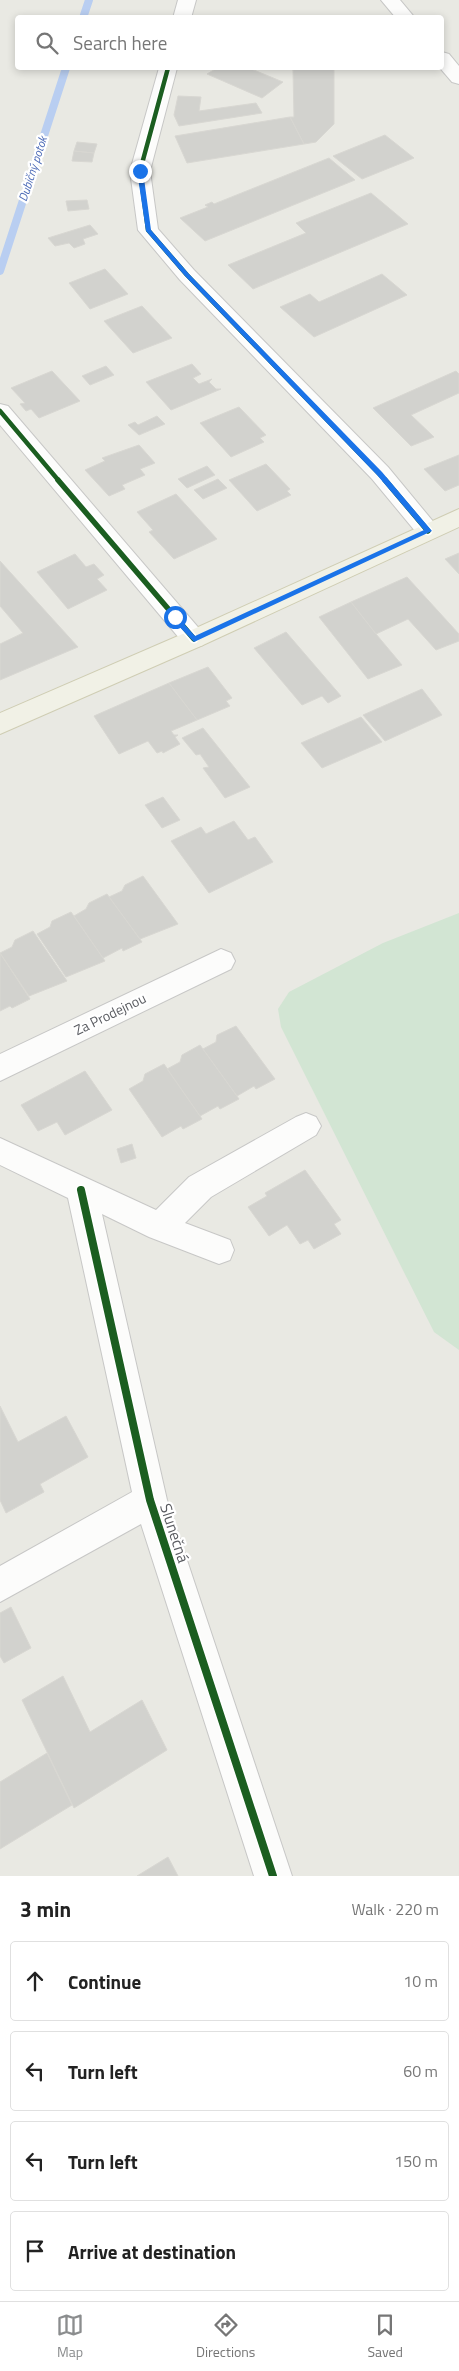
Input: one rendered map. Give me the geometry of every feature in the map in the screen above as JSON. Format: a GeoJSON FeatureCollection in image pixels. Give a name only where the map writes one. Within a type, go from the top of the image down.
{"type":"FeatureCollection","features":[{"type":"Feature","properties":{"kind":"main road"},"geometry":{"type":"LineString","coordinates":[[0,724],[194,639],[459,518]]}},
{"type":"Feature","properties":{"kind":"street"},"geometry":{"type":"LineString","coordinates":[[183,15],[187,0]]}},
{"type":"Feature","properties":{"kind":"street"},"geometry":{"type":"LineString","coordinates":[[390,0],[403,15]]}},
{"type":"Feature","properties":{"kind":"street"},"geometry":{"type":"LineString","coordinates":[[444,60],[459,78]]}},
{"type":"Feature","properties":{"kind":"street"},"geometry":{"type":"LineString","coordinates":[[167,70],[140,171],[148,230],[187,275],[380,473],[428,531]]}},
{"type":"Feature","properties":{"kind":"street"},"geometry":{"type":"LineString","coordinates":[[0,411],[194,639]]}},
{"type":"Feature","properties":{"kind":"street","name":"Za Prodejnou"},"geometry":{"type":"LineString","coordinates":[[0,1068],[221,961]]}},
{"type":"Feature","properties":{"kind":"street"},"geometry":{"type":"LineString","coordinates":[[170,1217],[200,1187],[306,1126]]}},
{"type":"Feature","properties":{"kind":"street"},"geometry":{"type":"LineString","coordinates":[[0,1150],[81,1190],[170,1217],[218,1250]]}},
{"type":"Feature","properties":{"kind":"street","name":"Slunečná"},"geometry":{"type":"LineString","coordinates":[[81,1190],[150,1500],[273,1876]]}},
{"type":"Feature","properties":{"kind":"street","name":"Slunečná"},"geometry":{"type":"LineString","coordinates":[[0,1585],[150,1500]]}},
{"type":"Feature","properties":{"kind":"green space"},"geometry":{"type":"Polygon","coordinates":[[[459,913],[459,1350],[434,1332],[281,1027],[278,1009],[289,992],[383,943],[459,913]]]}},
{"type":"Feature","properties":{"kind":"building"},"geometry":{"type":"Polygon","coordinates":[[[214,70],[254,70],[283,82],[262,98],[207,74],[214,70]]]}},
{"type":"Feature","properties":{"kind":"building"},"geometry":{"type":"Polygon","coordinates":[[[293,70],[334,70],[334,124],[316,142],[304,144],[290,117],[294,117],[293,70]]]}},
{"type":"Feature","properties":{"kind":"building"},"geometry":{"type":"Polygon","coordinates":[[[178,96],[201,97],[199,111],[256,103],[262,113],[179,126],[174,115],[178,96]]]}},
{"type":"Feature","properties":{"kind":"building"},"geometry":{"type":"Polygon","coordinates":[[[290,117],[304,144],[187,163],[175,136],[290,117]]]}},
{"type":"Feature","properties":{"kind":"building"},"geometry":{"type":"Polygon","coordinates":[[[385,135],[414,158],[362,179],[333,156],[385,135]]]}},
{"type":"Feature","properties":{"kind":"building"},"geometry":{"type":"Polygon","coordinates":[[[77,142],[97,144],[94,153],[74,151],[77,142]]]}},
{"type":"Feature","properties":{"kind":"building"},"geometry":{"type":"Polygon","coordinates":[[[74,151],[94,153],[92,162],[72,161],[74,151]]]}},
{"type":"Feature","properties":{"kind":"building"},"geometry":{"type":"Polygon","coordinates":[[[329,158],[355,180],[205,241],[180,218],[208,207],[205,205],[212,202],[214,204],[329,158]]]}},
{"type":"Feature","properties":{"kind":"building"},"geometry":{"type":"Polygon","coordinates":[[[371,193],[408,224],[253,289],[228,265],[306,233],[296,223],[371,193]]]}},
{"type":"Feature","properties":{"kind":"building"},"geometry":{"type":"Polygon","coordinates":[[[87,200],[89,209],[68,211],[66,201],[87,200]]]}},
{"type":"Feature","properties":{"kind":"building"},"geometry":{"type":"Polygon","coordinates":[[[90,225],[98,234],[83,239],[85,244],[74,248],[69,243],[55,246],[48,238],[90,225]]]}},
{"type":"Feature","properties":{"kind":"building"},"geometry":{"type":"Polygon","coordinates":[[[105,269],[128,294],[90,309],[69,283],[105,269]]]}},
{"type":"Feature","properties":{"kind":"building"},"geometry":{"type":"Polygon","coordinates":[[[382,274],[407,295],[314,337],[280,307],[310,294],[319,302],[382,274]]]}},
{"type":"Feature","properties":{"kind":"building"},"geometry":{"type":"Polygon","coordinates":[[[142,306],[172,338],[133,353],[104,321],[142,306]]]}},
{"type":"Feature","properties":{"kind":"building"},"geometry":{"type":"Polygon","coordinates":[[[192,364],[201,374],[193,378],[199,384],[212,379],[209,382],[216,389],[221,389],[171,410],[146,382],[192,364]]]}},
{"type":"Feature","properties":{"kind":"building"},"geometry":{"type":"Polygon","coordinates":[[[106,366],[114,375],[90,385],[82,376],[106,366]]]}},
{"type":"Feature","properties":{"kind":"building"},"geometry":{"type":"Polygon","coordinates":[[[52,371],[80,401],[39,418],[31,409],[26,411],[20,404],[25,403],[11,388],[52,371]]]}},
{"type":"Feature","properties":{"kind":"building"},"geometry":{"type":"Polygon","coordinates":[[[456,371],[459,374],[459,393],[411,415],[434,437],[411,446],[373,408],[456,371]]]}},
{"type":"Feature","properties":{"kind":"building"},"geometry":{"type":"Polygon","coordinates":[[[239,407],[266,435],[260,438],[264,442],[231,457],[200,423],[239,407]]]}},
{"type":"Feature","properties":{"kind":"building"},"geometry":{"type":"Polygon","coordinates":[[[157,416],[165,424],[139,435],[128,425],[135,422],[138,425],[157,416]]]}},
{"type":"Feature","properties":{"kind":"building"},"geometry":{"type":"Polygon","coordinates":[[[139,445],[155,463],[140,469],[145,475],[122,485],[125,489],[109,496],[85,470],[105,461],[102,458],[139,445]]]}},
{"type":"Feature","properties":{"kind":"building"},"geometry":{"type":"Polygon","coordinates":[[[459,455],[459,485],[445,491],[424,469],[459,455]]]}},
{"type":"Feature","properties":{"kind":"building"},"geometry":{"type":"Polygon","coordinates":[[[266,464],[290,489],[287,491],[291,495],[257,511],[229,480],[266,464]]]}},
{"type":"Feature","properties":{"kind":"building"},"geometry":{"type":"Polygon","coordinates":[[[207,466],[215,475],[187,488],[178,479],[207,466]]]}},
{"type":"Feature","properties":{"kind":"building"},"geometry":{"type":"Polygon","coordinates":[[[218,479],[227,488],[203,499],[194,490],[218,479]]]}},
{"type":"Feature","properties":{"kind":"building"},"geometry":{"type":"Polygon","coordinates":[[[176,494],[217,539],[174,559],[149,532],[153,530],[137,512],[176,494]]]}},
{"type":"Feature","properties":{"kind":"building"},"geometry":{"type":"Polygon","coordinates":[[[459,553],[459,574],[445,559],[459,553]]]}},
{"type":"Feature","properties":{"kind":"building"},"geometry":{"type":"Polygon","coordinates":[[[75,554],[86,567],[94,564],[104,575],[97,579],[107,590],[68,609],[37,572],[75,554]]]}},
{"type":"Feature","properties":{"kind":"building"},"geometry":{"type":"Polygon","coordinates":[[[0,561],[78,647],[0,680],[0,644],[23,633],[0,606],[0,561]]]}},
{"type":"Feature","properties":{"kind":"building"},"geometry":{"type":"Polygon","coordinates":[[[407,577],[459,634],[459,641],[436,650],[408,619],[376,634],[351,602],[407,577]]]}},
{"type":"Feature","properties":{"kind":"building"},"geometry":{"type":"Polygon","coordinates":[[[351,602],[402,665],[368,679],[319,617],[351,602]]]}},
{"type":"Feature","properties":{"kind":"building"},"geometry":{"type":"Polygon","coordinates":[[[286,632],[341,696],[328,703],[322,696],[302,705],[254,648],[286,632]]]}},
{"type":"Feature","properties":{"kind":"building"},"geometry":{"type":"Polygon","coordinates":[[[208,667],[232,698],[226,701],[230,706],[197,720],[169,683],[208,667]]]}},
{"type":"Feature","properties":{"kind":"building"},"geometry":{"type":"Polygon","coordinates":[[[169,683],[197,720],[171,731],[174,735],[178,735],[175,737],[180,744],[163,753],[162,751],[157,753],[148,741],[119,754],[94,716],[169,683]]]}},
{"type":"Feature","properties":{"kind":"building"},"geometry":{"type":"Polygon","coordinates":[[[422,689],[442,715],[385,741],[363,715],[422,689]]]}},
{"type":"Feature","properties":{"kind":"building"},"geometry":{"type":"Polygon","coordinates":[[[361,717],[382,742],[322,768],[301,743],[361,717]]]}},
{"type":"Feature","properties":{"kind":"building"},"geometry":{"type":"Polygon","coordinates":[[[203,728],[250,787],[225,798],[203,768],[209,767],[200,754],[196,755],[182,738],[203,728]]]}},
{"type":"Feature","properties":{"kind":"building"},"geometry":{"type":"Polygon","coordinates":[[[163,797],[180,820],[162,828],[145,805],[163,797]]]}},
{"type":"Feature","properties":{"kind":"building"},"geometry":{"type":"Polygon","coordinates":[[[234,821],[248,840],[255,837],[273,862],[209,893],[171,841],[201,827],[206,834],[234,821]]]}},
{"type":"Feature","properties":{"kind":"building"},"geometry":{"type":"Polygon","coordinates":[[[143,876],[178,924],[140,939],[109,897],[122,891],[125,885],[143,876]]]}},
{"type":"Feature","properties":{"kind":"building"},"geometry":{"type":"Polygon","coordinates":[[[107,894],[142,942],[123,951],[122,948],[103,958],[74,916],[86,909],[89,903],[107,894]]]}},
{"type":"Feature","properties":{"kind":"building"},"geometry":{"type":"Polygon","coordinates":[[[71,912],[105,961],[66,977],[37,934],[50,927],[52,921],[71,912]]]}},
{"type":"Feature","properties":{"kind":"building"},"geometry":{"type":"Polygon","coordinates":[[[33,931],[67,981],[29,996],[0,953],[12,947],[15,940],[33,931]]]}},
{"type":"Feature","properties":{"kind":"building"},"geometry":{"type":"Polygon","coordinates":[[[0,953],[30,999],[12,1008],[10,1006],[0,1011],[0,953]]]}},
{"type":"Feature","properties":{"kind":"building"},"geometry":{"type":"Polygon","coordinates":[[[236,1026],[275,1079],[256,1089],[254,1086],[237,1096],[203,1049],[216,1042],[217,1035],[236,1026]]]}},
{"type":"Feature","properties":{"kind":"building"},"geometry":{"type":"Polygon","coordinates":[[[200,1045],[239,1099],[220,1109],[218,1106],[200,1116],[167,1069],[180,1062],[182,1055],[200,1045]]]}},
{"type":"Feature","properties":{"kind":"building"},"geometry":{"type":"Polygon","coordinates":[[[164,1064],[202,1119],[183,1129],[181,1126],[162,1137],[129,1089],[143,1081],[145,1074],[164,1064]]]}},
{"type":"Feature","properties":{"kind":"building"},"geometry":{"type":"Polygon","coordinates":[[[85,1071],[112,1110],[65,1135],[57,1122],[38,1131],[21,1105],[85,1071]]]}},
{"type":"Feature","properties":{"kind":"building"},"geometry":{"type":"Polygon","coordinates":[[[132,1144],[136,1158],[121,1163],[117,1149],[132,1144]]]}},
{"type":"Feature","properties":{"kind":"building"},"geometry":{"type":"Polygon","coordinates":[[[305,1170],[341,1220],[334,1224],[341,1234],[314,1249],[308,1240],[300,1244],[287,1225],[269,1236],[248,1207],[267,1196],[265,1193],[305,1170]]]}},
{"type":"Feature","properties":{"kind":"building"},"geometry":{"type":"Polygon","coordinates":[[[0,1406],[18,1442],[66,1416],[88,1457],[40,1484],[44,1492],[6,1513],[0,1500],[0,1406]]]}},
{"type":"Feature","properties":{"kind":"building"},"geometry":{"type":"Polygon","coordinates":[[[11,1607],[31,1648],[4,1663],[0,1656],[0,1613],[11,1607]]]}},
{"type":"Feature","properties":{"kind":"building"},"geometry":{"type":"Polygon","coordinates":[[[63,1676],[90,1732],[142,1700],[167,1750],[74,1808],[22,1700],[63,1676]]]}},
{"type":"Feature","properties":{"kind":"building"},"geometry":{"type":"Polygon","coordinates":[[[47,1753],[72,1805],[0,1849],[0,1782],[47,1753]]]}},
{"type":"Feature","properties":{"kind":"building"},"geometry":{"type":"Polygon","coordinates":[[[168,1857],[178,1876],[137,1876],[168,1857]]]}},
{"type":"Feature","properties":{"kind":"waterway","name":"Dubičný potok"},"geometry":{"type":"LineString","coordinates":[[84,15],[89,0]]}},
{"type":"Feature","properties":{"kind":"waterway","name":"Dubičný potok"},"geometry":{"type":"LineString","coordinates":[[0,271],[65,70]]}},
{"type":"Feature","properties":{"kind":"cycle path"},"geometry":{"type":"LineString","coordinates":[[167,70],[140,171],[148,230],[187,275],[380,473],[428,531]]}},
{"type":"Feature","properties":{"kind":"cycle path"},"geometry":{"type":"LineString","coordinates":[[0,411],[194,639]]}},
{"type":"Feature","properties":{"kind":"cycle path"},"geometry":{"type":"LineString","coordinates":[[81,1190],[150,1500],[273,1876]]}},
{"type":"Feature","properties":{"kind":"route"},"geometry":{"type":"LineString","coordinates":[[140,171],[148,230],[187,275],[380,473],[428,531],[194,639],[175,617]]}}]}
